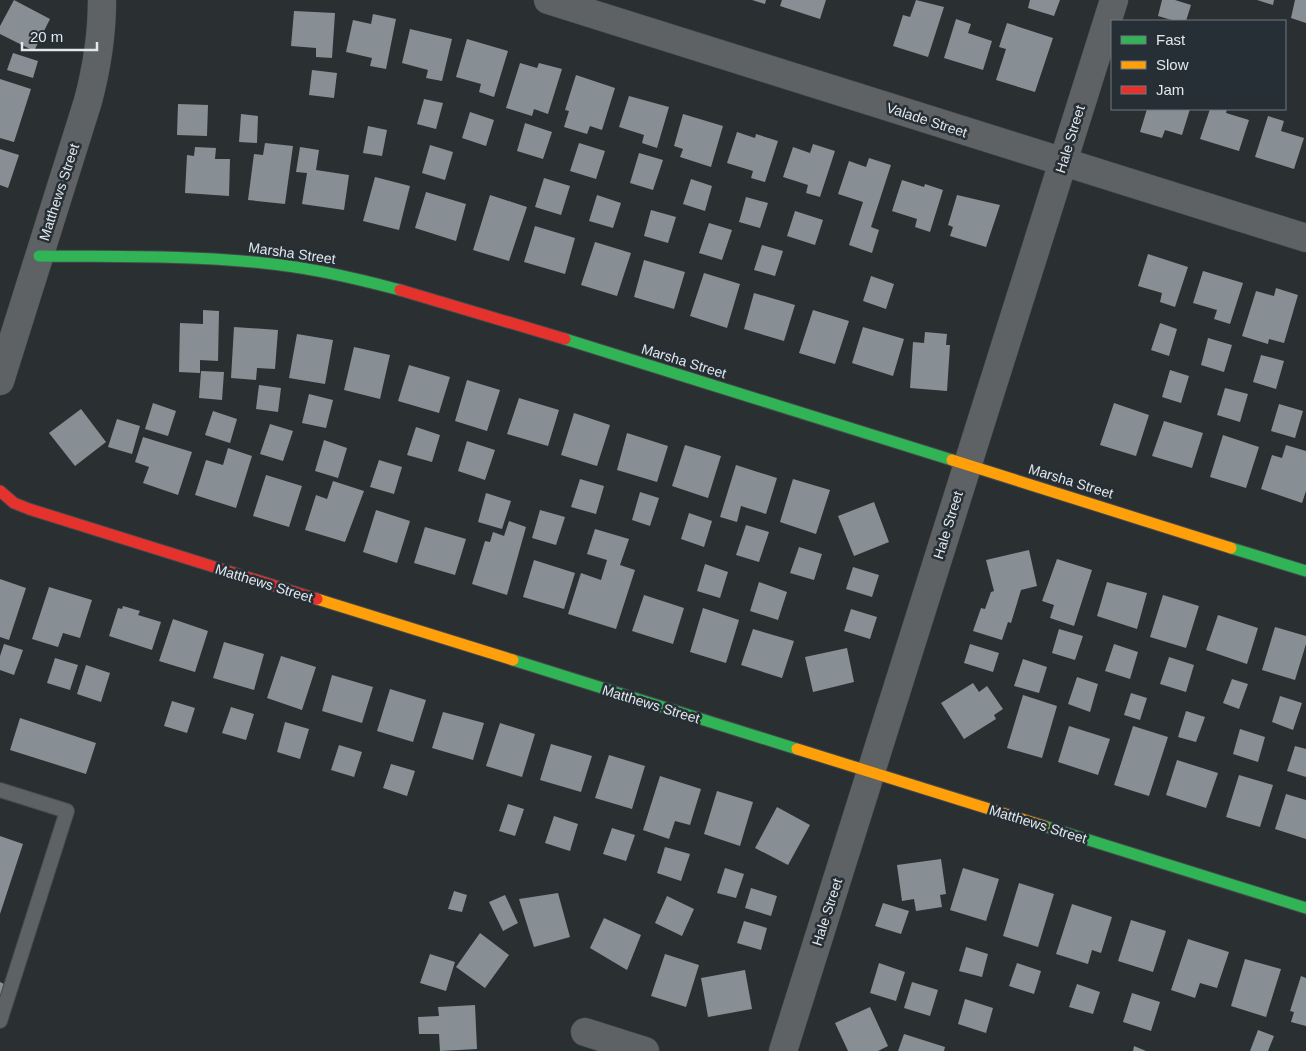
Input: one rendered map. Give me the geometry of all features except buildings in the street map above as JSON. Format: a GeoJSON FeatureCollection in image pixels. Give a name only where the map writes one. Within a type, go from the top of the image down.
{"type":"FeatureCollection","features":[{"type":"Feature","properties":{"kind":"street","name":"Matthews Street"},"geometry":{"type":"LineString","coordinates":[[0,381],[96,71],[102,25],[102,0]]}},
{"type":"Feature","properties":{"kind":"street","name":"Valade Street"},"geometry":{"type":"LineString","coordinates":[[548,0],[1306,238]]}},
{"type":"Feature","properties":{"kind":"street","name":"Hale Street"},"geometry":{"type":"LineString","coordinates":[[783,1051],[1114,0]]}},
{"type":"Feature","properties":{"kind":"street","name":"Marsha Street"},"geometry":{"type":"LineString","coordinates":[[39,256],[231,260],[295,267],[359,279],[437,299],[1306,571]]}},
{"type":"Feature","properties":{"kind":"street","name":"Matthews Street"},"geometry":{"type":"LineString","coordinates":[[0,491],[14,503],[28,509],[1306,908]]}},
{"type":"Feature","properties":{"kind":"street"},"geometry":{"type":"LineString","coordinates":[[585,1032],[645,1051]]}},
{"type":"Feature","properties":{"kind":"lane"},"geometry":{"type":"LineString","coordinates":[[0,790],[67,811],[0,1022]]}},
{"type":"Feature","properties":{"kind":"traffic: fast"},"geometry":{"type":"LineString","coordinates":[[39,256],[235,260],[297,267],[400,290]]}},
{"type":"Feature","properties":{"kind":"traffic: fast"},"geometry":{"type":"LineString","coordinates":[[565,339],[952,460]]}},
{"type":"Feature","properties":{"kind":"traffic: fast"},"geometry":{"type":"LineString","coordinates":[[1231,548],[1306,571]]}},
{"type":"Feature","properties":{"kind":"traffic: fast"},"geometry":{"type":"LineString","coordinates":[[513,660],[797,749]]}},
{"type":"Feature","properties":{"kind":"traffic: fast"},"geometry":{"type":"LineString","coordinates":[[1044,826],[1306,908]]}},
{"type":"Feature","properties":{"kind":"traffic: slow"},"geometry":{"type":"LineString","coordinates":[[952,460],[1231,548]]}},
{"type":"Feature","properties":{"kind":"traffic: slow"},"geometry":{"type":"LineString","coordinates":[[317,599],[513,660]]}},
{"type":"Feature","properties":{"kind":"traffic: slow"},"geometry":{"type":"LineString","coordinates":[[797,749],[1044,826]]}},
{"type":"Feature","properties":{"kind":"traffic: jam"},"geometry":{"type":"LineString","coordinates":[[400,290],[565,339]]}},
{"type":"Feature","properties":{"kind":"traffic: jam"},"geometry":{"type":"LineString","coordinates":[[0,491],[14,503],[29,509],[317,599]]}}]}
